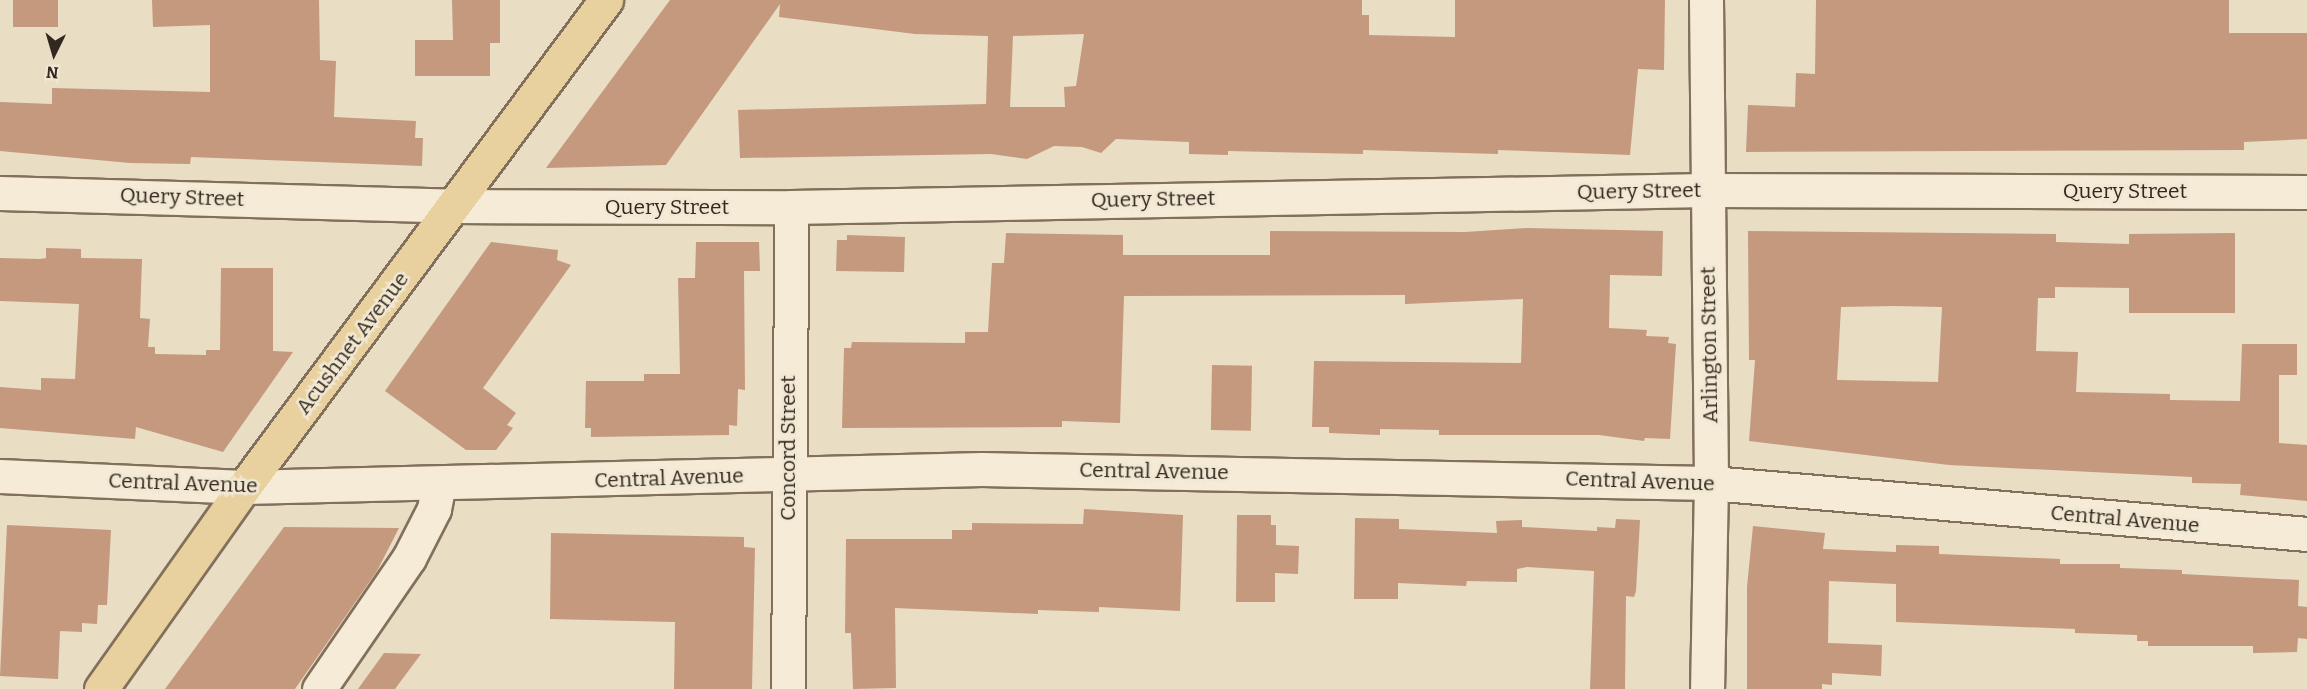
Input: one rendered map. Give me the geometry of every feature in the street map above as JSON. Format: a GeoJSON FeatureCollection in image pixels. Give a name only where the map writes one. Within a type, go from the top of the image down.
{"type":"FeatureCollection","features":[{"type":"Feature","properties":{"kind":"main road","name":"Acushnet Avenue"},"geometry":{"type":"LineString","coordinates":[[101,689],[244,487],[606,0]]}},
{"type":"Feature","properties":{"kind":"street","name":"Arlington Street"},"geometry":{"type":"LineString","coordinates":[[1706,0],[1711,483],[1707,689]]}},
{"type":"Feature","properties":{"kind":"street","name":"Query Street"},"geometry":{"type":"LineString","coordinates":[[0,193],[455,206],[791,207],[1707,190],[2307,192]]}},
{"type":"Feature","properties":{"kind":"street","name":"Concord Street"},"geometry":{"type":"LineString","coordinates":[[788,689],[787,474],[791,207]]}},
{"type":"Feature","properties":{"kind":"street","name":"Central Avenue"},"geometry":{"type":"LineString","coordinates":[[0,476],[244,487],[982,469],[1711,483],[2307,534]]}},
{"type":"Feature","properties":{"kind":"street"},"geometry":{"type":"LineString","coordinates":[[319,689],[410,558],[434,509],[440,484]]}},
{"type":"Feature","properties":{"kind":"building"},"geometry":{"type":"Polygon","coordinates":[[[13,0],[58,0],[58,27],[13,27],[13,0]]]}},
{"type":"Feature","properties":{"kind":"building"},"geometry":{"type":"Polygon","coordinates":[[[152,0],[319,0],[320,60],[336,61],[334,117],[416,121],[415,138],[423,138],[422,166],[191,157],[190,164],[130,163],[0,151],[0,102],[52,104],[52,88],[210,92],[210,25],[153,27],[152,0]]]}},
{"type":"Feature","properties":{"kind":"building"},"geometry":{"type":"Polygon","coordinates":[[[452,0],[500,0],[500,43],[490,43],[490,76],[415,76],[415,40],[453,40],[452,0]]]}},
{"type":"Feature","properties":{"kind":"building"},"geometry":{"type":"Polygon","coordinates":[[[670,0],[1362,0],[1362,15],[1369,15],[1369,35],[1455,37],[1455,0],[1665,0],[1664,70],[1638,69],[1630,155],[1498,150],[1498,154],[1363,150],[1363,154],[1228,151],[1228,155],[1189,154],[1189,142],[1116,139],[1101,153],[1082,147],[1054,146],[1027,159],[991,154],[740,158],[738,110],[986,104],[988,36],[915,34],[779,17],[780,4],[666,165],[546,168],[670,0]],[[1084,34],[1013,36],[1010,107],[1065,107],[1064,87],[1076,86],[1084,34]]]}},
{"type":"Feature","properties":{"kind":"building"},"geometry":{"type":"Polygon","coordinates":[[[1816,0],[2229,0],[2229,33],[2307,33],[2307,139],[2244,142],[2244,150],[1746,152],[1748,105],[1795,107],[1796,73],[1815,74],[1816,0]]]}},
{"type":"Feature","properties":{"kind":"building"},"geometry":{"type":"Polygon","coordinates":[[[1526,228],[1663,231],[1662,276],[1610,275],[1609,328],[1647,330],[1646,336],[1669,337],[1668,343],[1676,344],[1670,439],[1645,438],[1644,441],[1599,435],[1439,435],[1439,430],[1380,429],[1380,435],[1329,433],[1329,427],[1312,427],[1314,361],[1521,363],[1523,299],[1405,304],[1405,295],[1124,296],[1120,423],[1062,421],[1062,427],[842,428],[844,348],[851,348],[852,342],[965,343],[965,332],[988,332],[992,263],[1004,263],[1006,233],[1123,235],[1123,255],[1270,255],[1270,231],[1465,232],[1526,228]]]}},
{"type":"Feature","properties":{"kind":"building"},"geometry":{"type":"Polygon","coordinates":[[[1748,231],[2056,234],[2056,242],[2129,244],[2129,234],[2235,233],[2235,313],[2129,313],[2129,288],[2055,287],[2055,298],[2038,298],[2036,351],[2078,352],[2076,392],[2170,394],[2170,400],[2240,401],[2242,344],[2297,344],[2297,375],[2279,375],[2279,443],[2307,445],[2307,501],[2240,495],[2241,484],[2192,483],[2192,477],[1949,465],[1749,441],[1755,360],[1749,360],[1748,231]],[[1841,307],[1837,380],[1938,382],[1942,307],[1841,307]]]}},
{"type":"Feature","properties":{"kind":"building"},"geometry":{"type":"Polygon","coordinates":[[[847,235],[905,237],[904,272],[836,271],[837,240],[847,240],[847,235]]]}},
{"type":"Feature","properties":{"kind":"building"},"geometry":{"type":"Polygon","coordinates":[[[491,242],[558,250],[557,260],[571,265],[483,388],[516,413],[507,425],[513,428],[496,450],[466,450],[385,391],[491,242]]]}},
{"type":"Feature","properties":{"kind":"building"},"geometry":{"type":"Polygon","coordinates":[[[696,242],[759,242],[760,271],[744,271],[745,390],[738,389],[737,426],[729,425],[729,435],[591,437],[591,428],[585,428],[586,381],[644,381],[644,374],[680,374],[678,278],[695,278],[696,242]]]}},
{"type":"Feature","properties":{"kind":"building"},"geometry":{"type":"Polygon","coordinates":[[[46,248],[81,249],[81,258],[142,259],[140,318],[150,319],[148,347],[155,347],[155,354],[206,355],[206,350],[220,350],[221,268],[273,268],[273,351],[293,352],[223,452],[136,427],[135,439],[0,428],[0,387],[41,390],[41,378],[75,379],[79,304],[0,301],[0,258],[46,258],[46,248]]]}},
{"type":"Feature","properties":{"kind":"building"},"geometry":{"type":"Polygon","coordinates":[[[1212,365],[1252,366],[1251,431],[1211,430],[1212,365]]]}},
{"type":"Feature","properties":{"kind":"building"},"geometry":{"type":"Polygon","coordinates":[[[1084,509],[1183,515],[1180,611],[1099,607],[1099,612],[1038,610],[1038,614],[895,608],[896,688],[853,689],[851,633],[845,633],[846,539],[952,539],[952,530],[972,530],[972,523],[1083,524],[1084,509]]]}},
{"type":"Feature","properties":{"kind":"building"},"geometry":{"type":"Polygon","coordinates":[[[1237,515],[1271,515],[1271,525],[1276,525],[1276,545],[1299,546],[1298,574],[1275,573],[1275,602],[1236,602],[1237,515]]]}},
{"type":"Feature","properties":{"kind":"building"},"geometry":{"type":"Polygon","coordinates":[[[1355,518],[1399,519],[1399,529],[1497,533],[1496,521],[1522,520],[1522,527],[1597,531],[1597,527],[1615,528],[1616,519],[1640,520],[1636,591],[1634,597],[1626,596],[1625,689],[1590,689],[1594,571],[1527,567],[1517,569],[1517,582],[1467,581],[1466,586],[1398,583],[1398,599],[1354,599],[1355,518]]]}},
{"type":"Feature","properties":{"kind":"building"},"geometry":{"type":"Polygon","coordinates":[[[7,525],[111,530],[107,605],[98,605],[97,624],[82,623],[82,632],[60,631],[58,679],[0,676],[7,525]]]}},
{"type":"Feature","properties":{"kind":"building"},"geometry":{"type":"Polygon","coordinates":[[[1753,526],[1825,533],[1823,549],[1896,552],[1896,545],[1939,546],[1939,554],[2060,559],[2060,564],[2120,564],[2120,568],[2182,570],[2182,574],[2299,580],[2298,606],[2307,607],[2307,639],[2298,638],[2297,652],[2253,653],[2253,646],[2148,646],[2148,641],[2137,641],[2137,635],[2075,633],[2075,629],[1896,622],[1896,584],[1829,581],[1828,643],[1882,645],[1881,676],[1832,673],[1832,685],[1822,684],[1822,689],[1747,689],[1747,587],[1753,526]]]}},
{"type":"Feature","properties":{"kind":"building"},"geometry":{"type":"Polygon","coordinates":[[[284,527],[399,528],[377,571],[295,689],[165,689],[284,527]]]}},
{"type":"Feature","properties":{"kind":"building"},"geometry":{"type":"Polygon","coordinates":[[[551,533],[744,537],[744,547],[755,548],[752,689],[674,689],[675,622],[550,619],[551,533]]]}},
{"type":"Feature","properties":{"kind":"building"},"geometry":{"type":"Polygon","coordinates":[[[384,653],[421,654],[395,689],[358,689],[384,653]]]}}]}
